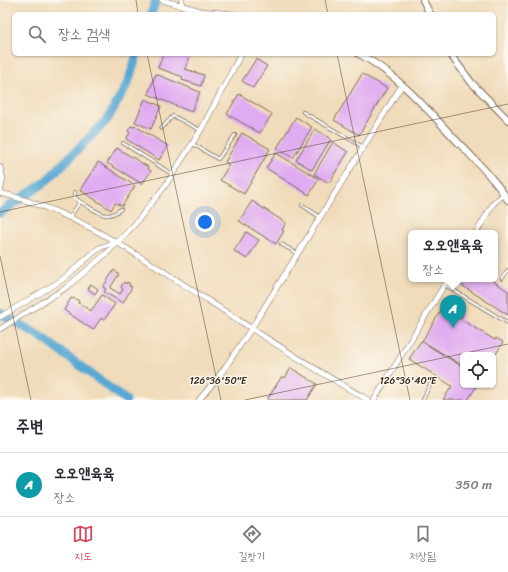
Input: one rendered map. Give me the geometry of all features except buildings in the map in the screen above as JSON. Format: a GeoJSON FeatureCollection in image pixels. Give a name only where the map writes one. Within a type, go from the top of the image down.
{"type":"FeatureCollection","features":[{"type":"Feature","properties":{"kind":"street"},"geometry":{"type":"LineString","coordinates":[[163,0],[180,6],[212,12]]}},
{"type":"Feature","properties":{"kind":"street"},"geometry":{"type":"LineString","coordinates":[[180,6],[182,0]]}},
{"type":"Feature","properties":{"kind":"street"},"geometry":{"type":"LineString","coordinates":[[423,0],[429,12]]}},
{"type":"Feature","properties":{"kind":"street"},"geometry":{"type":"LineString","coordinates":[[0,329],[67,287],[107,253],[134,224],[165,186],[201,130],[240,56]]}},
{"type":"Feature","properties":{"kind":"street"},"geometry":{"type":"LineString","coordinates":[[363,56],[376,63],[420,101],[480,166],[508,200]]}},
{"type":"Feature","properties":{"kind":"street"},"geometry":{"type":"LineString","coordinates":[[452,56],[471,82],[508,120]]}},
{"type":"Feature","properties":{"kind":"street"},"geometry":{"type":"LineString","coordinates":[[199,400],[222,372],[252,329],[402,85]]}},
{"type":"Feature","properties":{"kind":"street"},"geometry":{"type":"LineString","coordinates":[[0,167],[3,179],[0,193],[45,206],[70,217],[117,242],[252,329],[368,400]]}},
{"type":"Feature","properties":{"kind":"street"},"geometry":{"type":"LineString","coordinates":[[478,230],[494,204],[504,194]]}},
{"type":"Feature","properties":{"kind":"street"},"geometry":{"type":"LineString","coordinates":[[0,317],[62,280],[99,248],[117,242]]}},
{"type":"Feature","properties":{"kind":"street"},"geometry":{"type":"LineString","coordinates":[[374,400],[446,282]]}},
{"type":"Feature","properties":{"kind":"lane"},"geometry":{"type":"LineString","coordinates":[[303,112],[364,148]]}},
{"type":"Feature","properties":{"kind":"lane"},"geometry":{"type":"LineString","coordinates":[[161,129],[173,116],[201,130]]}},
{"type":"Feature","properties":{"kind":"lane"},"geometry":{"type":"LineString","coordinates":[[192,144],[218,159],[235,135]]}},
{"type":"Feature","properties":{"kind":"lane"},"geometry":{"type":"LineString","coordinates":[[123,143],[173,174]]}},
{"type":"Feature","properties":{"kind":"lane"},"geometry":{"type":"LineString","coordinates":[[75,192],[75,198],[80,202],[106,215],[116,214],[121,209]]}},
{"type":"Feature","properties":{"kind":"lane"},"geometry":{"type":"LineString","coordinates":[[70,217],[80,202]]}},
{"type":"Feature","properties":{"kind":"lane"},"geometry":{"type":"LineString","coordinates":[[302,205],[321,217]]}},
{"type":"Feature","properties":{"kind":"lane"},"geometry":{"type":"LineString","coordinates":[[281,244],[298,254]]}},
{"type":"Feature","properties":{"kind":"lane"},"geometry":{"type":"LineString","coordinates":[[502,278],[508,270]]}},
{"type":"Feature","properties":{"kind":"lane"},"geometry":{"type":"LineString","coordinates":[[445,285],[508,323]]}},
{"type":"Feature","properties":{"kind":"lane"},"geometry":{"type":"LineString","coordinates":[[423,400],[431,382]]}},
{"type":"Feature","properties":{"kind":"waterway"},"geometry":{"type":"LineString","coordinates":[[152,12],[156,0]]}},
{"type":"Feature","properties":{"kind":"waterway"},"geometry":{"type":"LineString","coordinates":[[0,213],[44,183],[107,120],[128,83],[136,56]]}},
{"type":"Feature","properties":{"kind":"waterway"},"geometry":{"type":"LineString","coordinates":[[0,313],[40,336],[126,400]]}},
{"type":"Feature","properties":{"kind":"place","name":"오오앤육육"},"geometry":{"type":"Point","coordinates":[453,328]}}]}
